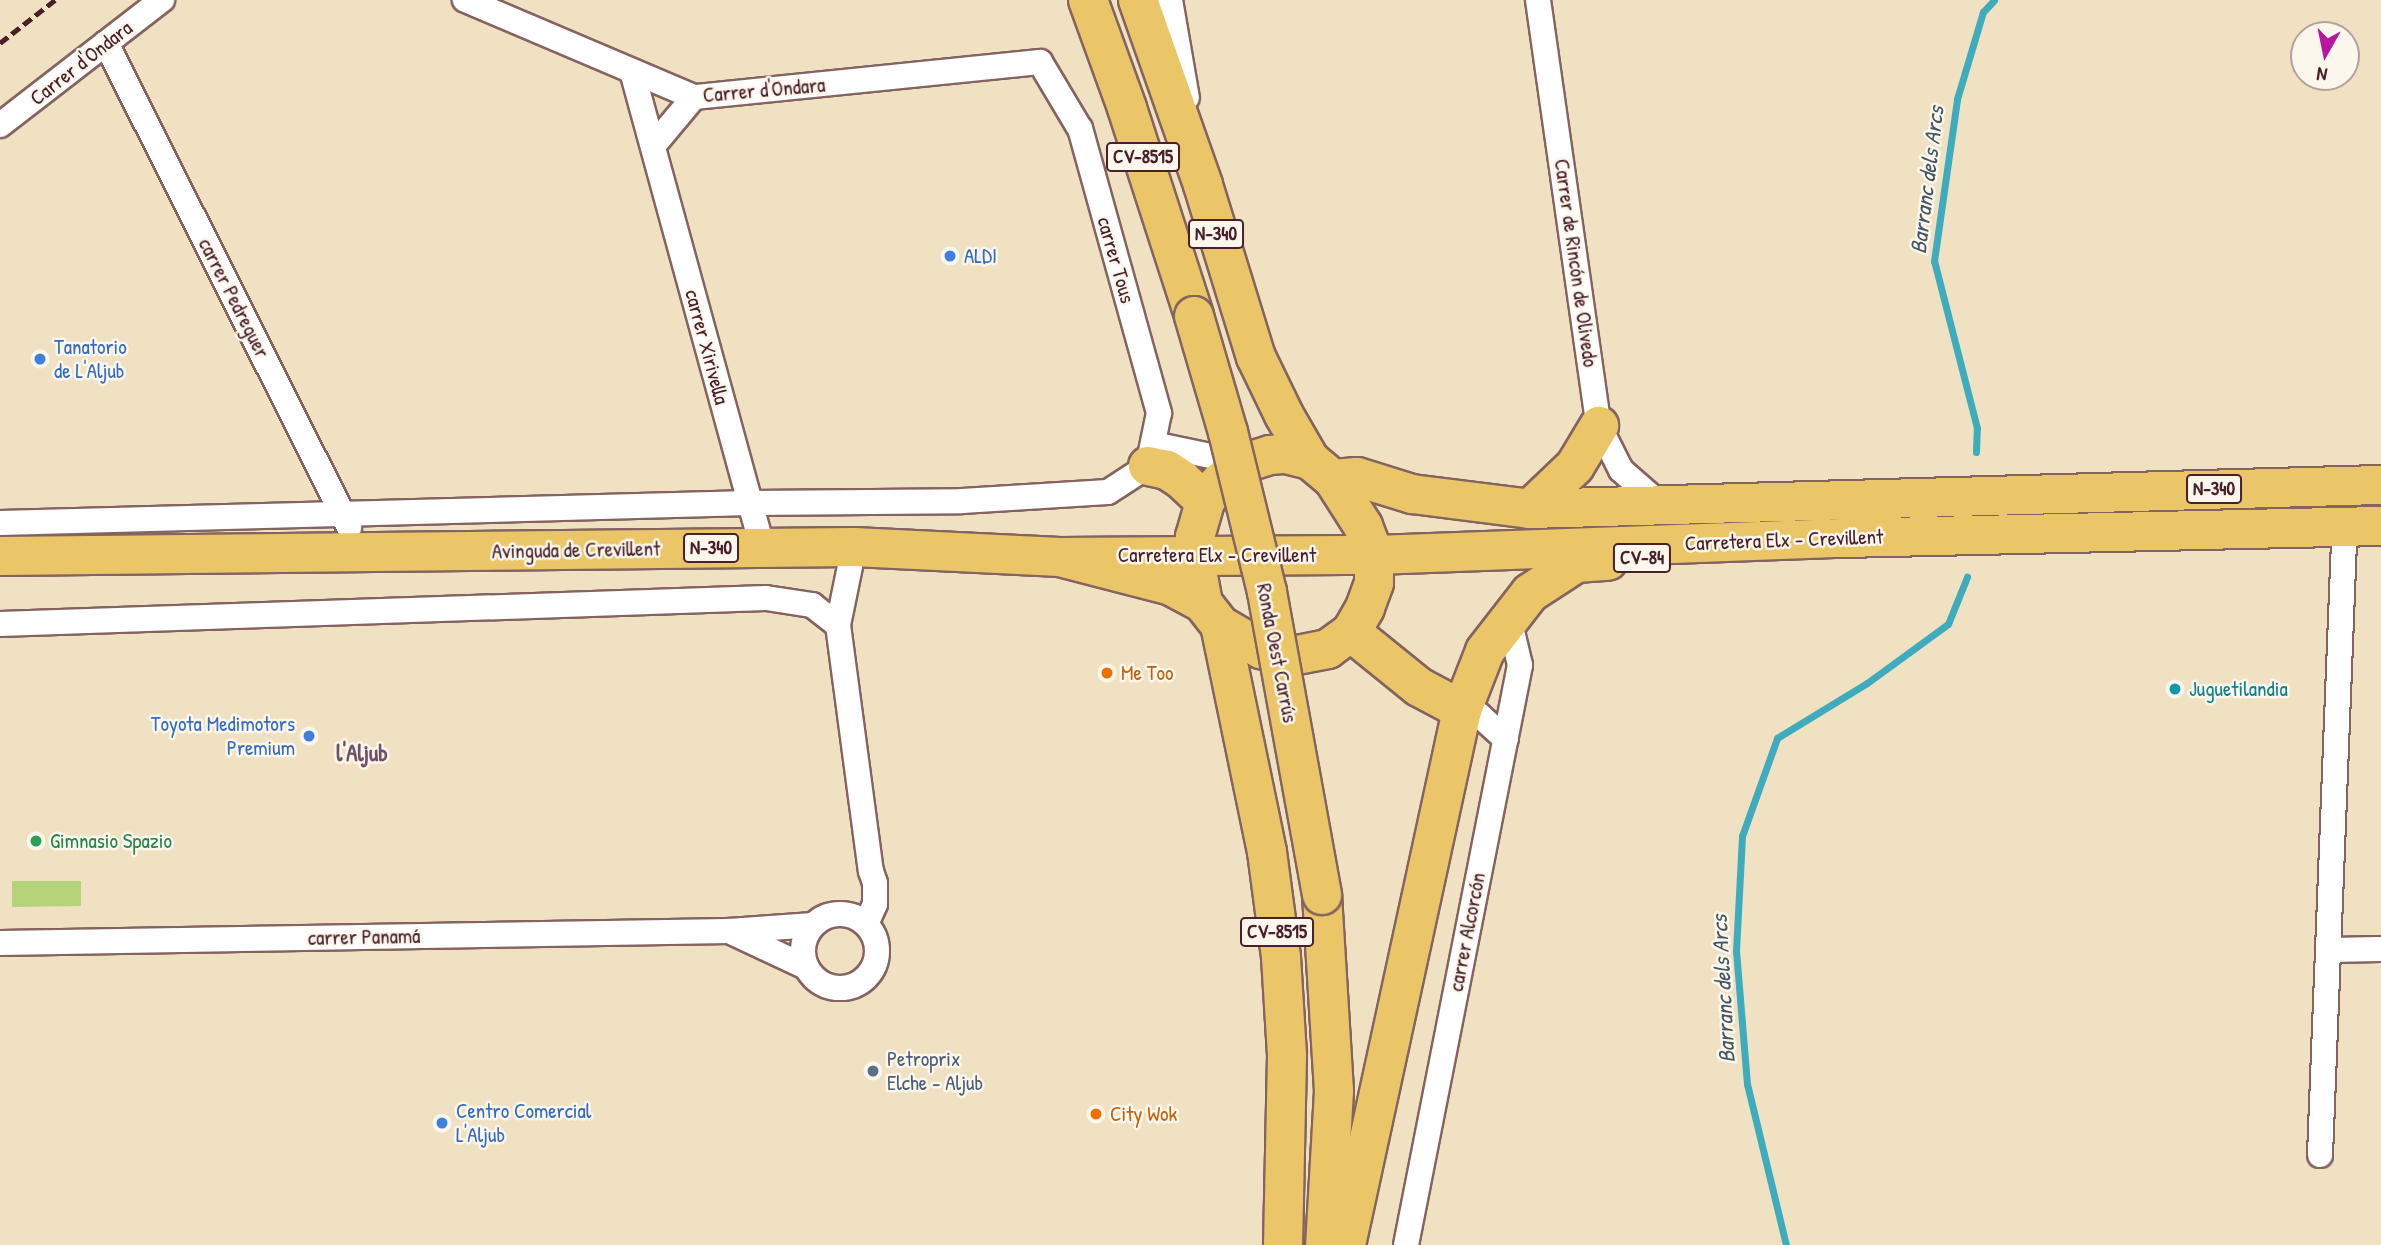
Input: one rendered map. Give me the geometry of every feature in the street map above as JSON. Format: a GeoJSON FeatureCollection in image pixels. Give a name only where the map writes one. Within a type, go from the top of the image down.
{"type":"FeatureCollection","features":[{"type":"Feature","properties":{"kind":"main road","name":"Ronda Oest Carrús"},"geometry":{"type":"LineString","coordinates":[[1088,0],[1127,108],[1195,316],[1228,432],[1267,592],[1322,895],[1334,1091],[1325,1245]]}},
{"type":"Feature","properties":{"kind":"main road","name":"N-340"},"geometry":{"type":"LineString","coordinates":[[1139,0],[1203,185],[1256,357],[1284,415],[1322,470]]}},
{"type":"Feature","properties":{"kind":"main road"},"geometry":{"type":"LineString","coordinates":[[1530,509],[1576,466],[1599,426]]}},
{"type":"Feature","properties":{"kind":"main road","name":"Carretera Elx - Crevillent"},"geometry":{"type":"LineString","coordinates":[[1244,463],[1270,455],[1286,454],[1322,470],[1357,477],[1412,494],[1530,509],[2381,485]]}},
{"type":"Feature","properties":{"kind":"main road"},"geometry":{"type":"LineString","coordinates":[[1150,455],[1205,501]]}},
{"type":"Feature","properties":{"kind":"main road"},"geometry":{"type":"LineString","coordinates":[[1211,614],[1194,555],[1195,537],[1205,501],[1219,483],[1244,463]]}},
{"type":"Feature","properties":{"kind":"main road"},"geometry":{"type":"LineString","coordinates":[[1322,470],[1363,526],[1374,555],[1374,583],[1365,608],[1351,632],[1419,687],[1462,710]]}},
{"type":"Feature","properties":{"kind":"main road"},"geometry":{"type":"LineString","coordinates":[[2319,486],[2348,476],[2381,474]]}},
{"type":"Feature","properties":{"kind":"main road","name":"Carretera Elx - Crevillent"},"geometry":{"type":"LineString","coordinates":[[1060,556],[1374,555],[1843,538],[2381,526]]}},
{"type":"Feature","properties":{"kind":"main road","name":"CV-84"},"geometry":{"type":"LineString","coordinates":[[1509,619],[1530,593],[1576,563],[1662,557],[1745,542]]}},
{"type":"Feature","properties":{"kind":"main road","name":"Avinguda de Crevillent"},"geometry":{"type":"LineString","coordinates":[[8,548],[361,553],[854,547],[1060,556],[1171,586],[1261,649],[1297,655],[1328,649],[1351,632]]}},
{"type":"Feature","properties":{"kind":"main road","name":"CV-8515"},"geometry":{"type":"LineString","coordinates":[[1211,614],[1267,852],[1281,957],[1287,1056],[1283,1245]]}},
{"type":"Feature","properties":{"kind":"main road"},"geometry":{"type":"LineString","coordinates":[[1346,1245],[1462,710],[1485,651],[1509,619]]}},
{"type":"Feature","properties":{"kind":"street","name":"Carrer d'Ondara"},"geometry":{"type":"LineString","coordinates":[[0,125],[162,0]]}},
{"type":"Feature","properties":{"kind":"street","name":"Carrer d'Ondara"},"geometry":{"type":"LineString","coordinates":[[465,0],[694,97],[1040,62]]}},
{"type":"Feature","properties":{"kind":"street"},"geometry":{"type":"LineString","coordinates":[[1170,0],[1203,185]]}},
{"type":"Feature","properties":{"kind":"street","name":"Carrer de Rincón de Olivedo"},"geometry":{"type":"LineString","coordinates":[[1538,0],[1599,426],[1621,470],[1660,504]]}},
{"type":"Feature","properties":{"kind":"street","name":"carrer Pedreguer"},"geometry":{"type":"LineString","coordinates":[[106,43],[361,553]]}},
{"type":"Feature","properties":{"kind":"street","name":"carrer Tous"},"geometry":{"type":"LineString","coordinates":[[1040,62],[1080,129],[1158,413],[1150,455]]}},
{"type":"Feature","properties":{"kind":"street","name":"carrer Xirivella"},"geometry":{"type":"LineString","coordinates":[[632,71],[762,547]]}},
{"type":"Feature","properties":{"kind":"street"},"geometry":{"type":"LineString","coordinates":[[653,146],[694,97]]}},
{"type":"Feature","properties":{"kind":"street"},"geometry":{"type":"LineString","coordinates":[[1150,455],[1244,463]]}},
{"type":"Feature","properties":{"kind":"street","name":"Avinguda de Crevillent"},"geometry":{"type":"LineString","coordinates":[[0,523],[344,516],[750,503],[962,501],[1108,492],[1150,455]]}},
{"type":"Feature","properties":{"kind":"street"},"geometry":{"type":"LineString","coordinates":[[2121,532],[2381,542]]}},
{"type":"Feature","properties":{"kind":"street"},"geometry":{"type":"LineString","coordinates":[[2320,1155],[2344,542]]}},
{"type":"Feature","properties":{"kind":"street"},"geometry":{"type":"LineString","coordinates":[[854,547],[838,625],[871,871],[875,883],[875,904],[866,924]]}},
{"type":"Feature","properties":{"kind":"street"},"geometry":{"type":"LineString","coordinates":[[0,624],[766,598],[812,605],[838,625]]}},
{"type":"Feature","properties":{"kind":"street","name":"carrer Alcorcón"},"geometry":{"type":"LineString","coordinates":[[1406,1245],[1520,665],[1509,619]]}},
{"type":"Feature","properties":{"kind":"street"},"geometry":{"type":"LineString","coordinates":[[1462,710],[1479,715],[1506,739]]}},
{"type":"Feature","properties":{"kind":"street"},"geometry":{"type":"LineString","coordinates":[[842,914],[866,924],[877,943],[878,954],[869,976],[848,988],[824,985],[806,967],[803,945],[813,925],[822,919],[842,914],[861,897],[871,871]]}},
{"type":"Feature","properties":{"kind":"street","name":"carrer Panamá"},"geometry":{"type":"LineString","coordinates":[[0,943],[729,931],[813,925]]}},
{"type":"Feature","properties":{"kind":"street","name":"carrer Panamá"},"geometry":{"type":"LineString","coordinates":[[729,931],[806,967]]}},
{"type":"Feature","properties":{"kind":"street"},"geometry":{"type":"LineString","coordinates":[[2328,950],[2381,949]]}},
{"type":"Feature","properties":{"kind":"green space"},"geometry":{"type":"Polygon","coordinates":[[[12,881],[81,881],[81,906],[12,907],[12,881]]]}},
{"type":"Feature","properties":{"kind":"waterway","name":"Barranc dels Arcs"},"geometry":{"type":"LineString","coordinates":[[1976,452],[1977,428],[1934,261],[1957,99],[1983,12],[1994,0]]}},
{"type":"Feature","properties":{"kind":"waterway","name":"Barranc dels Arcs"},"geometry":{"type":"LineString","coordinates":[[1786,1245],[1747,1084],[1736,951],[1742,836],[1777,738],[1867,683],[1948,624],[1967,577]]}},
{"type":"Feature","properties":{"kind":"railway"},"geometry":{"type":"LineString","coordinates":[[0,43],[55,0]]}},
{"type":"Feature","properties":{"kind":"place","name":"ALDI"},"geometry":{"type":"Point","coordinates":[950,256]}},
{"type":"Feature","properties":{"kind":"place","name":"Tanatorio de L'Aljub"},"geometry":{"type":"Point","coordinates":[40,359]}},
{"type":"Feature","properties":{"kind":"place","name":"Me Too"},"geometry":{"type":"Point","coordinates":[1107,673]}},
{"type":"Feature","properties":{"kind":"place","name":"Juguetilandia"},"geometry":{"type":"Point","coordinates":[2175,689]}},
{"type":"Feature","properties":{"kind":"place","name":"Toyota Medimotors Premium"},"geometry":{"type":"Point","coordinates":[309,736]}},
{"type":"Feature","properties":{"kind":"place","name":"Gimnasio Spazio"},"geometry":{"type":"Point","coordinates":[36,841]}},
{"type":"Feature","properties":{"kind":"place","name":"Petroprix Elche - Aljub"},"geometry":{"type":"Point","coordinates":[873,1071]}},
{"type":"Feature","properties":{"kind":"place","name":"City Wok"},"geometry":{"type":"Point","coordinates":[1096,1114]}},
{"type":"Feature","properties":{"kind":"place","name":"Centro Comercial L'Aljub"},"geometry":{"type":"Point","coordinates":[442,1123]}},
{"type":"Feature","properties":{"kind":"district","name":"l'Aljub"},"geometry":{"type":"Point","coordinates":[362,753]}}]}
